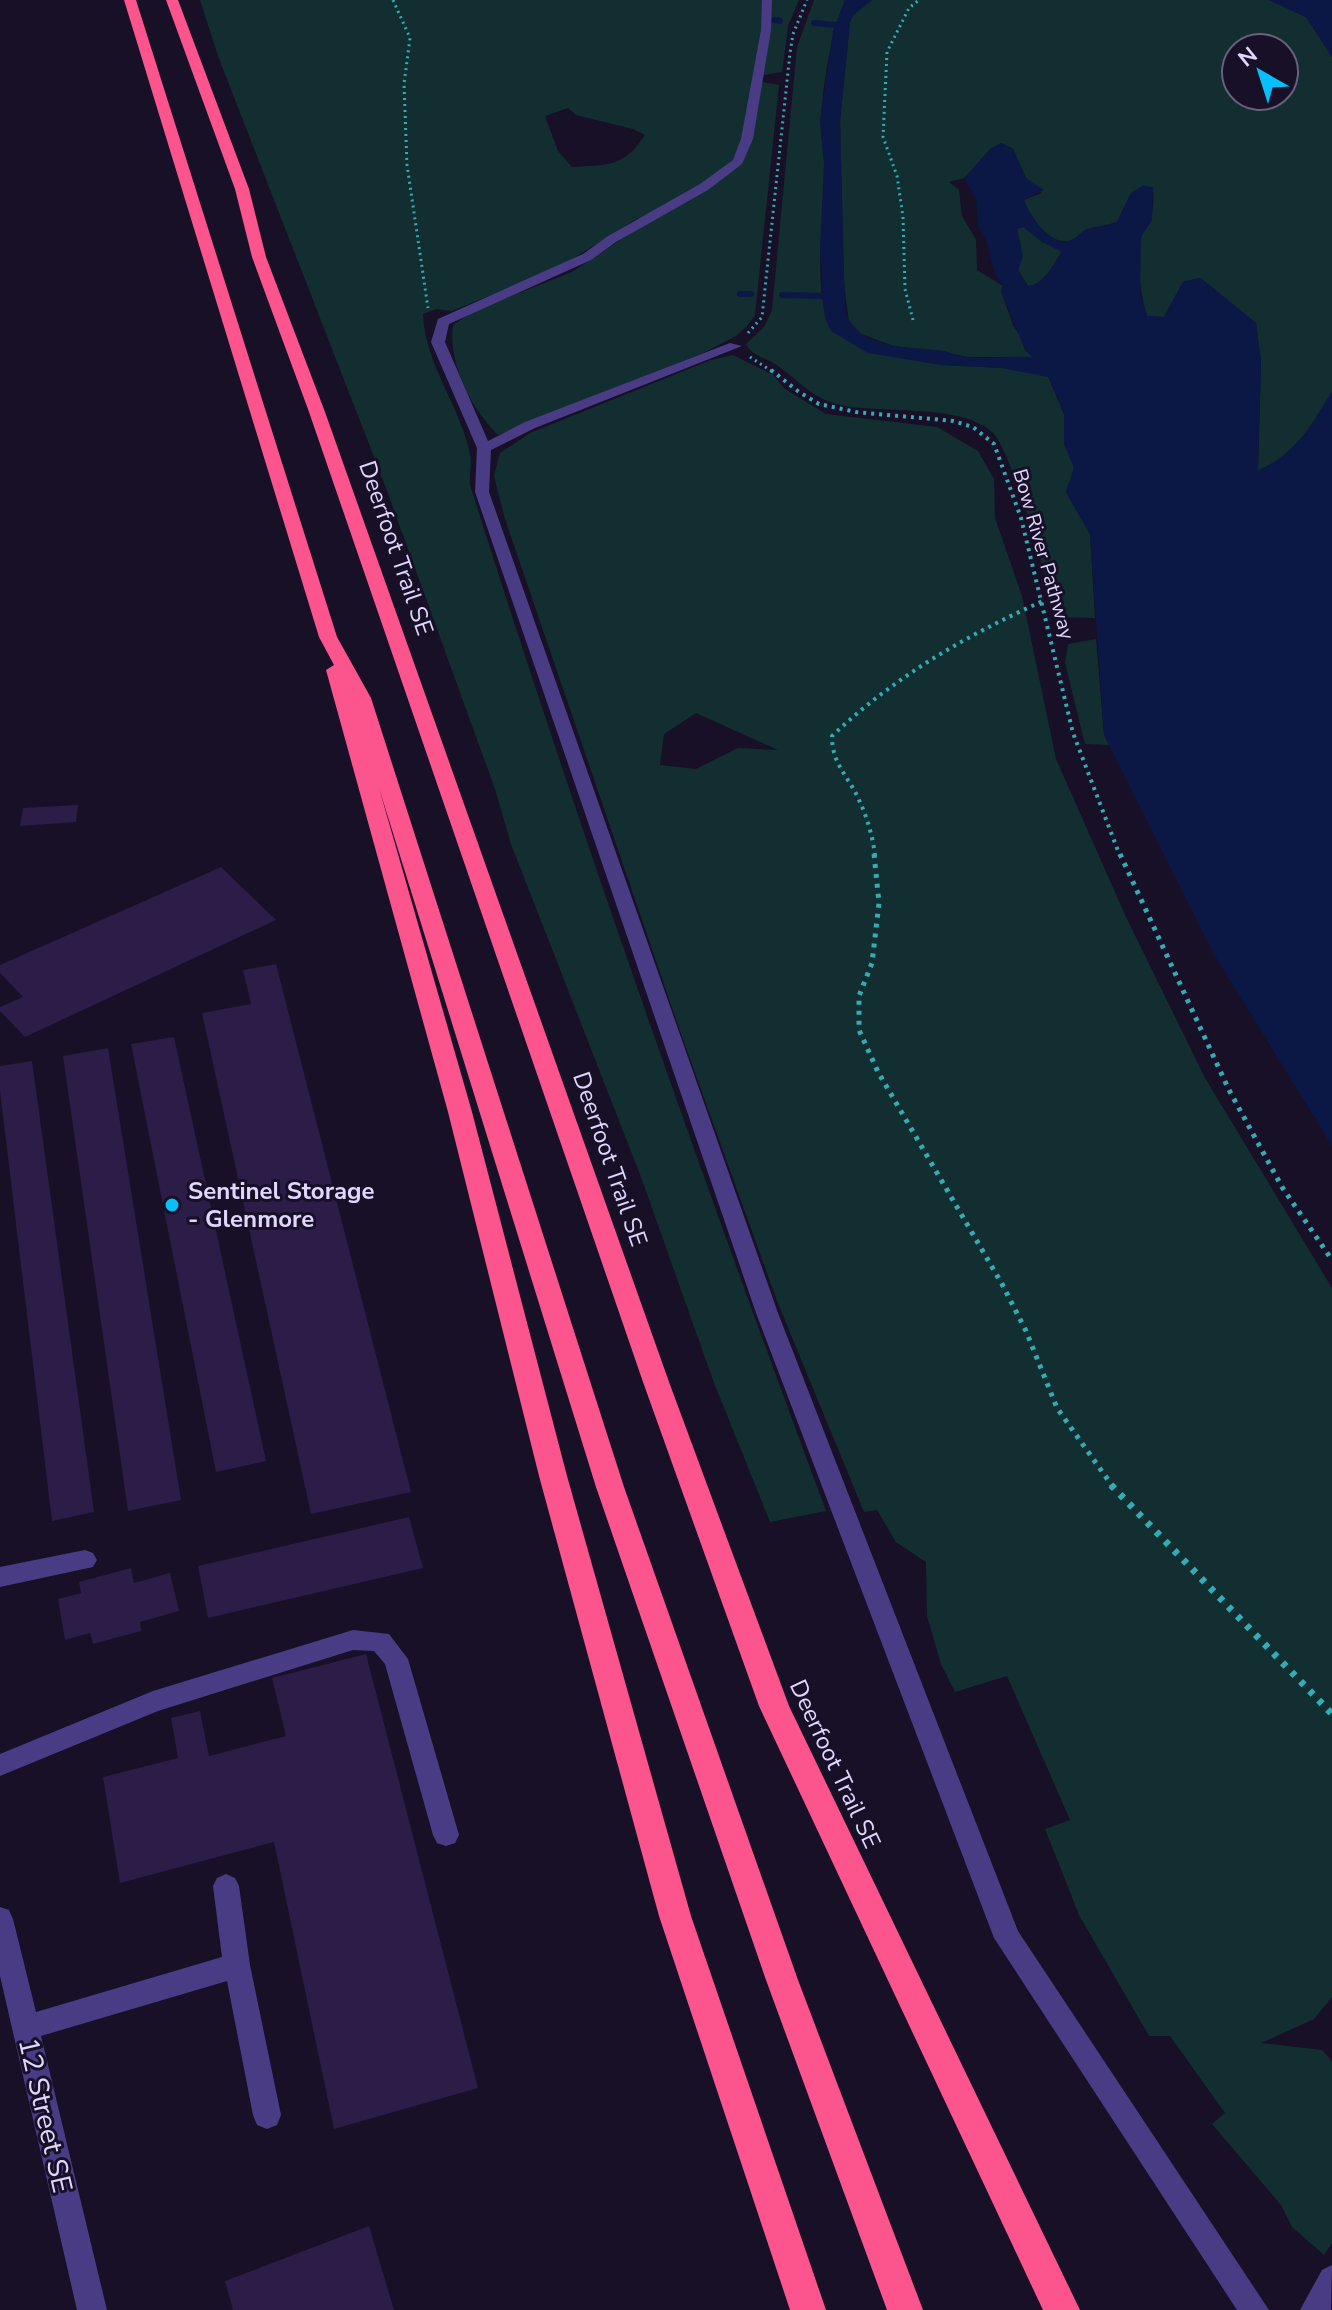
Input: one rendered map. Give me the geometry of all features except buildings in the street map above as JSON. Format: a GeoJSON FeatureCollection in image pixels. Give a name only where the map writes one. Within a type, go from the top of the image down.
{"type":"FeatureCollection","features":[{"type":"Feature","properties":{"kind":"highway"},"geometry":{"type":"LineString","coordinates":[[130,0],[328,637],[460,1112],[553,1476],[675,1916],[808,2310]]}},
{"type":"Feature","properties":{"kind":"highway","name":"Deerfoot Trail SE"},"geometry":{"type":"LineString","coordinates":[[172,0],[242,189],[259,257],[317,412],[656,1382],[774,1706],[1062,2310]]}},
{"type":"Feature","properties":{"kind":"highway"},"geometry":{"type":"LineString","coordinates":[[328,637],[361,698],[610,1487],[782,1980],[905,2310]]}},
{"type":"Feature","properties":{"kind":"street"},"geometry":{"type":"LineString","coordinates":[[767,0],[766,30],[750,124],[738,162],[704,187],[612,239],[587,257],[443,322],[438,342],[484,448],[482,492],[735,1223],[1007,1938],[1254,2310]]}},
{"type":"Feature","properties":{"kind":"street"},"geometry":{"type":"LineString","coordinates":[[484,448],[530,425],[735,346]]}},
{"type":"Feature","properties":{"kind":"street"},"geometry":{"type":"LineString","coordinates":[[0,1577],[85,1560]]}},
{"type":"Feature","properties":{"kind":"street"},"geometry":{"type":"LineString","coordinates":[[0,1765],[153,1702],[353,1640],[380,1641],[396,1659],[446,1835]]}},
{"type":"Feature","properties":{"kind":"street"},"geometry":{"type":"LineString","coordinates":[[226,1886],[237,1965],[267,2115]]}},
{"type":"Feature","properties":{"kind":"street","name":"12 Street SE"},"geometry":{"type":"LineString","coordinates":[[0,1919],[92,2310]]}},
{"type":"Feature","properties":{"kind":"street"},"geometry":{"type":"LineString","coordinates":[[26,2028],[237,1965]]}},
{"type":"Feature","properties":{"kind":"street"},"geometry":{"type":"LineString","coordinates":[[1315,2310],[1332,2280]]}},
{"type":"Feature","properties":{"kind":"path"},"geometry":{"type":"LineString","coordinates":[[393,0],[410,38],[404,84],[407,165],[428,308],[443,322]]}},
{"type":"Feature","properties":{"kind":"path"},"geometry":{"type":"LineString","coordinates":[[735,346],[762,317],[790,53],[793,34],[807,0]]}},
{"type":"Feature","properties":{"kind":"path"},"geometry":{"type":"LineString","coordinates":[[913,320],[905,289],[903,217],[897,176],[883,137],[887,52],[909,8],[919,0]]}},
{"type":"Feature","properties":{"kind":"path","name":"Bow River Pathway"},"geometry":{"type":"LineString","coordinates":[[735,346],[738,351],[776,371],[805,397],[828,408],[953,421],[986,435],[994,444],[1021,518],[1073,733],[1124,865],[1229,1090],[1282,1187],[1332,1260]]}},
{"type":"Feature","properties":{"kind":"path"},"geometry":{"type":"LineString","coordinates":[[1043,600],[956,642],[855,712],[832,736],[832,754],[859,799],[873,840],[879,903],[872,963],[859,996],[859,1030],[890,1096],[1002,1284],[1026,1331],[1057,1408],[1111,1485],[1154,1533],[1332,1714]]}},
{"type":"Feature","properties":{"kind":"green space"},"geometry":{"type":"Polygon","coordinates":[[[200,0],[799,0],[788,26],[782,72],[764,75],[762,82],[779,85],[755,315],[736,336],[703,353],[498,435],[471,399],[458,370],[452,340],[453,325],[474,311],[572,272],[649,221],[638,218],[558,268],[452,311],[437,309],[423,314],[425,333],[436,368],[465,436],[471,458],[470,485],[597,872],[826,1511],[770,1522],[714,1383],[641,1177],[511,844],[495,789],[383,480],[218,56],[200,0]],[[568,108],[545,116],[558,151],[572,167],[596,166],[622,159],[645,135],[633,129],[576,115],[568,108]]]}},
{"type":"Feature","properties":{"kind":"green space"},"geometry":{"type":"Polygon","coordinates":[[[814,0],[845,0],[828,58],[821,119],[824,181],[820,272],[825,315],[832,332],[941,365],[1002,368],[1048,376],[1064,414],[1074,469],[1066,492],[1090,534],[1095,618],[1056,617],[1019,490],[1010,464],[992,432],[978,423],[939,413],[853,407],[827,401],[775,364],[755,354],[746,344],[764,327],[772,310],[797,47],[814,0]]]}},
{"type":"Feature","properties":{"kind":"green space"},"geometry":{"type":"Polygon","coordinates":[[[872,0],[1269,0],[1306,17],[1332,57],[1332,392],[1293,447],[1258,471],[1261,362],[1256,323],[1200,278],[1183,282],[1164,317],[1147,316],[1138,264],[1142,235],[1153,208],[1153,187],[1131,193],[1117,222],[1089,229],[1069,241],[1054,239],[1041,228],[1024,200],[1042,193],[1026,178],[1013,149],[1001,143],[964,178],[949,182],[959,190],[962,216],[976,240],[977,270],[1003,286],[1001,291],[1013,325],[1033,357],[967,357],[942,351],[896,347],[861,334],[849,322],[844,285],[840,121],[853,15],[872,0]]]}},
{"type":"Feature","properties":{"kind":"green space"},"geometry":{"type":"Polygon","coordinates":[[[1023,227],[1062,251],[1044,278],[1028,286],[1018,270],[1022,256],[1017,228],[1023,227]]]}},
{"type":"Feature","properties":{"kind":"green space"},"geometry":{"type":"Polygon","coordinates":[[[733,355],[773,375],[785,389],[826,414],[937,427],[978,451],[994,479],[995,518],[1022,596],[1056,759],[1126,917],[1205,1078],[1332,1288],[1332,1997],[1314,2019],[1261,2043],[1322,2050],[1332,2061],[1332,2243],[1324,2255],[1292,2227],[1281,2205],[1212,2124],[1225,2113],[1170,2036],[1149,2036],[1079,1915],[1045,1829],[1070,1820],[1007,1676],[955,1692],[941,1664],[927,1616],[926,1562],[896,1542],[877,1510],[864,1512],[777,1301],[680,1031],[505,519],[494,476],[500,453],[530,433],[711,360],[733,355]],[[696,713],[664,734],[660,765],[696,769],[738,748],[778,750],[696,713]]]}},
{"type":"Feature","properties":{"kind":"green space"},"geometry":{"type":"Polygon","coordinates":[[[1096,639],[1104,735],[1109,745],[1085,744],[1065,663],[1068,644],[1096,639]]]}},
{"type":"Feature","properties":{"kind":"water"},"geometry":{"type":"Polygon","coordinates":[[[845,0],[872,0],[853,15],[850,22],[840,121],[845,310],[851,323],[861,333],[886,344],[944,351],[965,357],[1032,357],[1025,350],[1001,291],[1003,286],[994,271],[986,239],[978,227],[976,199],[964,178],[991,148],[1001,143],[1013,149],[1026,178],[1044,190],[1024,200],[1030,213],[1047,234],[1062,241],[1071,240],[1085,230],[1117,222],[1131,193],[1144,185],[1153,188],[1152,220],[1141,237],[1140,293],[1147,316],[1164,317],[1183,282],[1201,278],[1256,323],[1261,362],[1258,470],[1292,448],[1310,427],[1332,392],[1332,1146],[1215,956],[1104,735],[1090,534],[1066,492],[1074,468],[1064,444],[1064,414],[1048,377],[1002,368],[941,365],[868,353],[831,331],[825,318],[820,248],[824,163],[820,121],[833,31],[845,0]],[[1023,227],[1017,229],[1023,256],[1018,270],[1028,286],[1043,278],[1062,252],[1023,227]]]}},
{"type":"Feature","properties":{"kind":"water"},"geometry":{"type":"Polygon","coordinates":[[[1269,0],[1332,0],[1332,57],[1306,17],[1269,0]]]}},
{"type":"Feature","properties":{"kind":"waterway"},"geometry":{"type":"LineString","coordinates":[[774,20],[780,21]]}},
{"type":"Feature","properties":{"kind":"waterway"},"geometry":{"type":"LineString","coordinates":[[814,23],[836,25]]}},
{"type":"Feature","properties":{"kind":"waterway"},"geometry":{"type":"LineString","coordinates":[[740,294],[751,294]]}},
{"type":"Feature","properties":{"kind":"waterway"},"geometry":{"type":"LineString","coordinates":[[782,295],[823,296]]}},
{"type":"Feature","properties":{"kind":"place","name":"Sentinel Storage - Glenmore"},"geometry":{"type":"Point","coordinates":[172,1205]}}]}
